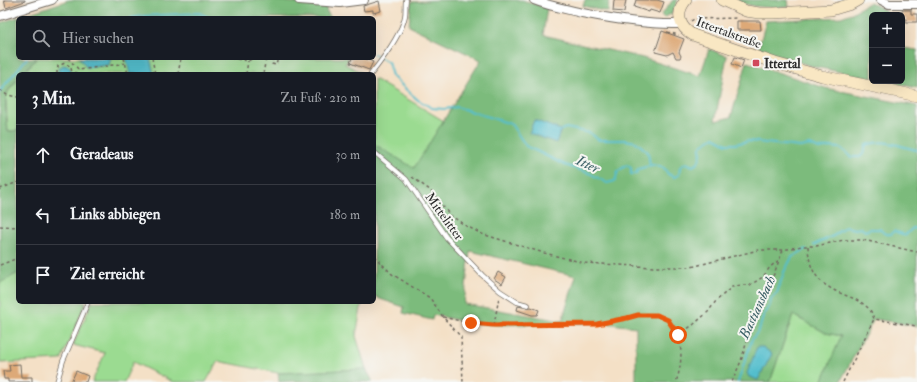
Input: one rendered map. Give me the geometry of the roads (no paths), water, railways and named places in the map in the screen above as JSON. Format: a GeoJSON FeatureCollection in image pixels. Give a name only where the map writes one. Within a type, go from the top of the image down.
{"type":"FeatureCollection","features":[{"type":"Feature","properties":{"kind":"main road"},"geometry":{"type":"LineString","coordinates":[[686,0],[680,8],[679,20],[686,25]]}},
{"type":"Feature","properties":{"kind":"main road"},"geometry":{"type":"LineString","coordinates":[[722,0],[746,11],[774,13],[831,10],[851,4],[858,0]]}},
{"type":"Feature","properties":{"kind":"main road","name":"Ittertalstraße"},"geometry":{"type":"LineString","coordinates":[[686,25],[688,32],[693,35],[775,63],[822,76],[917,96]]}},
{"type":"Feature","properties":{"kind":"street"},"geometry":{"type":"LineString","coordinates":[[0,16],[52,0]]}},
{"type":"Feature","properties":{"kind":"street"},"geometry":{"type":"LineString","coordinates":[[298,0],[340,4],[364,0]]}},
{"type":"Feature","properties":{"kind":"street","name":"Ittertalstraße"},"geometry":{"type":"LineString","coordinates":[[534,0],[604,17],[663,25],[686,25]]}},
{"type":"Feature","properties":{"kind":"street"},"geometry":{"type":"LineString","coordinates":[[881,0],[889,4],[917,4]]}},
{"type":"Feature","properties":{"kind":"lane"},"geometry":{"type":"LineString","coordinates":[[372,72],[386,54],[401,29],[405,15],[406,0]]}},
{"type":"Feature","properties":{"kind":"lane","name":"Mittelitter"},"geometry":{"type":"LineString","coordinates":[[376,154],[406,179],[446,237],[482,275],[500,292],[517,302],[528,305]]}},
{"type":"Feature","properties":{"kind":"lane"},"geometry":{"type":"LineString","coordinates":[[57,382],[63,361],[87,304]]}},
{"type":"Feature","properties":{"kind":"water"},"geometry":{"type":"Polygon","coordinates":[[[81,60],[110,60],[109,65],[87,68],[81,60]]]}},
{"type":"Feature","properties":{"kind":"water"},"geometry":{"type":"Polygon","coordinates":[[[126,60],[150,60],[154,72],[130,72],[126,60]]]}},
{"type":"Feature","properties":{"kind":"water"},"geometry":{"type":"Polygon","coordinates":[[[63,65],[69,66],[71,72],[59,72],[58,69],[63,65]]]}},
{"type":"Feature","properties":{"kind":"water"},"geometry":{"type":"Polygon","coordinates":[[[534,120],[561,130],[556,143],[529,133],[534,120]]]}},
{"type":"Feature","properties":{"kind":"water"},"geometry":{"type":"Polygon","coordinates":[[[757,347],[763,347],[772,354],[758,380],[749,377],[747,373],[757,347]]]}},
{"type":"Feature","properties":{"kind":"waterway","name":"Itter"},"geometry":{"type":"LineString","coordinates":[[141,16],[199,13],[206,16]]}},
{"type":"Feature","properties":{"kind":"waterway","name":"Itter"},"geometry":{"type":"LineString","coordinates":[[376,55],[388,62],[392,76],[410,93],[418,100],[432,108],[444,109],[457,107],[511,124],[526,146],[565,165],[589,173],[607,183],[615,181],[618,171],[627,165],[631,168],[631,174],[636,174],[638,169],[653,165],[664,168],[668,174],[674,177],[679,175],[680,167],[686,163],[693,166],[698,163],[701,154],[700,148],[703,144],[714,137],[727,144],[749,141],[800,147],[810,145],[819,149],[831,147],[840,148],[852,157],[860,157],[863,154],[866,145],[880,142],[892,143],[917,150]]}},
{"type":"Feature","properties":{"kind":"waterway","name":"Itter"},"geometry":{"type":"LineString","coordinates":[[0,91],[25,60]]}},
{"type":"Feature","properties":{"kind":"waterway"},"geometry":{"type":"LineString","coordinates":[[561,130],[566,128],[590,133],[599,140],[625,140],[636,142],[648,152],[650,166]]}},
{"type":"Feature","properties":{"kind":"waterway","name":"Bastiansbach"},"geometry":{"type":"LineString","coordinates":[[814,245],[835,235],[845,227],[855,229],[861,228],[865,231],[870,229],[880,229],[886,234],[891,234],[894,231],[905,235],[913,228],[917,229]]}},
{"type":"Feature","properties":{"kind":"waterway","name":"Bastiansbach"},"geometry":{"type":"LineString","coordinates":[[738,382],[752,339],[759,330],[764,314],[770,305],[771,299],[777,293],[784,272],[792,257],[806,249]]}},
{"type":"Feature","properties":{"kind":"place","name":"Ittertal"},"geometry":{"type":"Point","coordinates":[756,63]}}]}
